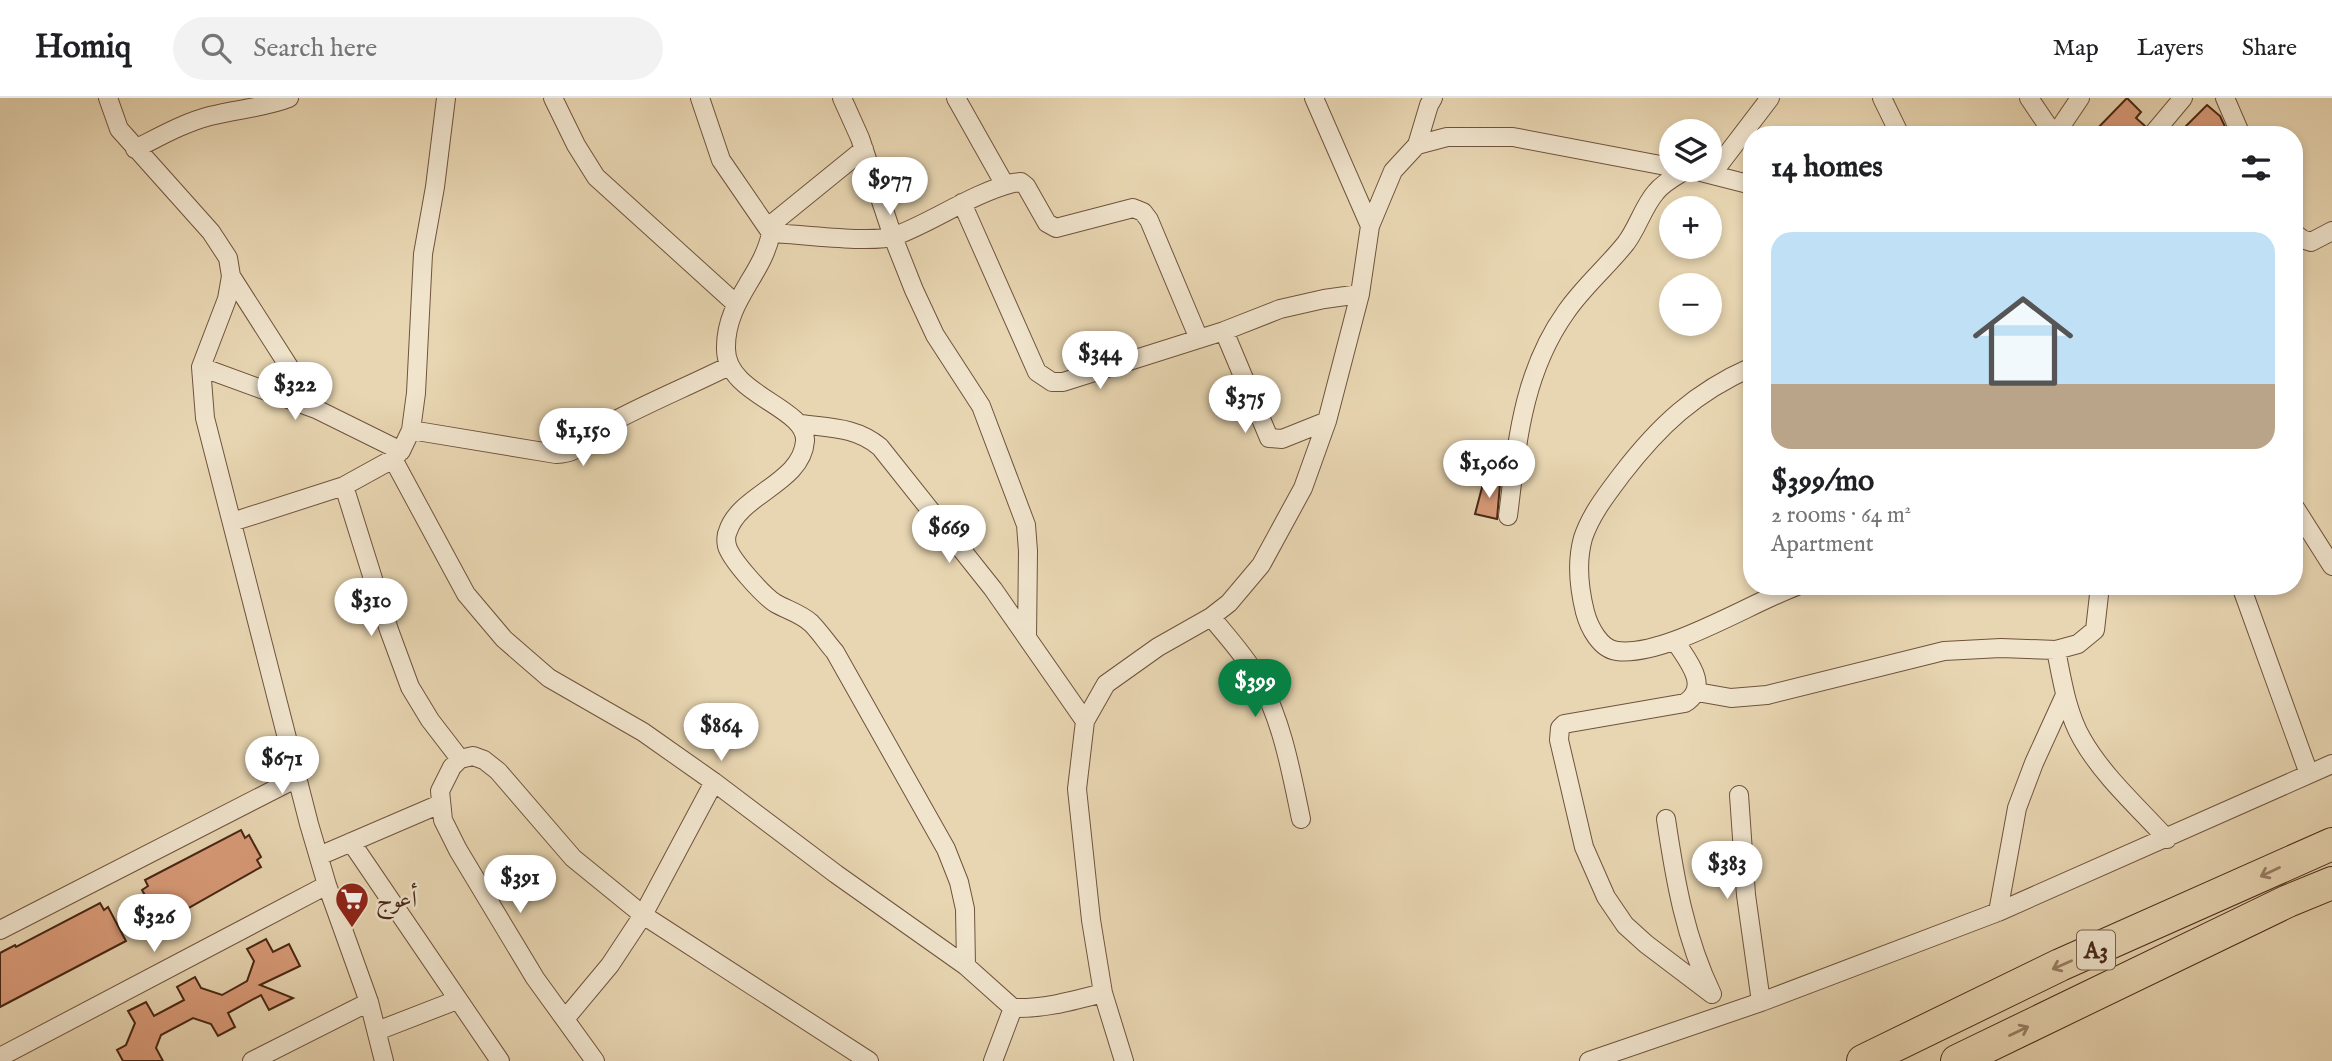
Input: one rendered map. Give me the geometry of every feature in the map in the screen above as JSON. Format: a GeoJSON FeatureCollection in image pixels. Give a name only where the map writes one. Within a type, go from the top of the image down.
{"type":"FeatureCollection","features":[{"type":"Feature","properties":{"kind":"highway","name":"A3"},"geometry":{"type":"LineString","coordinates":[[1863,1061],[2060,965],[2332,844]]}},
{"type":"Feature","properties":{"kind":"highway","name":"A3"},"geometry":{"type":"LineString","coordinates":[[1957,1061],[2288,901],[2332,883]]}},
{"type":"Feature","properties":{"kind":"street"},"geometry":{"type":"LineString","coordinates":[[108,98],[119,129],[211,232],[228,258],[232,276],[316,409]]}},
{"type":"Feature","properties":{"kind":"street"},"geometry":{"type":"LineString","coordinates":[[135,149],[181,125],[289,98]]}},
{"type":"Feature","properties":{"kind":"street"},"geometry":{"type":"LineString","coordinates":[[232,522],[344,486],[397,455],[411,430],[416,393],[423,254],[446,98]]}},
{"type":"Feature","properties":{"kind":"street"},"geometry":{"type":"LineString","coordinates":[[553,98],[576,145],[596,177],[735,303]]}},
{"type":"Feature","properties":{"kind":"street"},"geometry":{"type":"LineString","coordinates":[[700,98],[721,160],[770,230],[768,248],[735,303],[725,350],[729,366],[737,379],[800,424],[848,430],[867,436],[880,447],[993,589],[1085,721]]}},
{"type":"Feature","properties":{"kind":"street"},"geometry":{"type":"LineString","coordinates":[[842,98],[864,149],[893,236],[935,335],[981,405],[1026,525],[1027,638]]}},
{"type":"Feature","properties":{"kind":"street"},"geometry":{"type":"LineString","coordinates":[[956,98],[1005,185]]}},
{"type":"Feature","properties":{"kind":"street"},"geometry":{"type":"LineString","coordinates":[[1314,98],[1370,226]]}},
{"type":"Feature","properties":{"kind":"street"},"geometry":{"type":"LineString","coordinates":[[1124,1061],[1102,993],[1091,920],[1077,789],[1085,721],[1107,684],[1158,647],[1211,617],[1229,603],[1261,565],[1303,488],[1327,421],[1360,294],[1370,226],[1393,171],[1417,145],[1433,98]]}},
{"type":"Feature","properties":{"kind":"street"},"geometry":{"type":"LineString","coordinates":[[1749,126],[1770,98]]}},
{"type":"Feature","properties":{"kind":"street"},"geometry":{"type":"LineString","coordinates":[[1882,98],[1896,126]]}},
{"type":"Feature","properties":{"kind":"street"},"geometry":{"type":"LineString","coordinates":[[2029,98],[2049,126]]}},
{"type":"Feature","properties":{"kind":"street"},"geometry":{"type":"LineString","coordinates":[[2061,126],[2080,98]]}},
{"type":"Feature","properties":{"kind":"street"},"geometry":{"type":"LineString","coordinates":[[2160,126],[2183,98]]}},
{"type":"Feature","properties":{"kind":"street"},"geometry":{"type":"LineString","coordinates":[[2225,98],[2237,126]]}},
{"type":"Feature","properties":{"kind":"street"},"geometry":{"type":"LineString","coordinates":[[1722,161],[1743,133]]}},
{"type":"Feature","properties":{"kind":"street"},"geometry":{"type":"LineString","coordinates":[[1417,145],[1447,137],[1513,137],[1659,165]]}},
{"type":"Feature","properties":{"kind":"street"},"geometry":{"type":"LineString","coordinates":[[770,230],[864,149]]}},
{"type":"Feature","properties":{"kind":"street"},"geometry":{"type":"LineString","coordinates":[[1722,177],[1743,183]]}},
{"type":"Feature","properties":{"kind":"street"},"geometry":{"type":"LineString","coordinates":[[1508,516],[1519,435],[1528,390],[1539,356],[1566,312],[1632,235],[1656,192],[1667,182]]}},
{"type":"Feature","properties":{"kind":"street"},"geometry":{"type":"LineString","coordinates":[[770,230],[875,239],[893,236],[1005,185],[1021,183],[1026,186],[1047,223],[1056,229],[1124,208],[1133,208],[1143,212],[1149,220],[1199,339]]}},
{"type":"Feature","properties":{"kind":"street"},"geometry":{"type":"LineString","coordinates":[[962,203],[1037,372],[1052,382],[1063,382],[1224,331],[1280,309],[1360,294]]}},
{"type":"Feature","properties":{"kind":"street"},"geometry":{"type":"LineString","coordinates":[[2303,239],[2311,242],[2332,231]]}},
{"type":"Feature","properties":{"kind":"street"},"geometry":{"type":"LineString","coordinates":[[232,276],[227,299],[201,367],[205,418],[318,856],[369,1002],[384,1061]]}},
{"type":"Feature","properties":{"kind":"street"},"geometry":{"type":"LineString","coordinates":[[1224,331],[1269,438],[1282,439],[1327,421]]}},
{"type":"Feature","properties":{"kind":"street"},"geometry":{"type":"LineString","coordinates":[[411,430],[556,454],[572,452],[579,449],[599,429],[729,366]]}},
{"type":"Feature","properties":{"kind":"street"},"geometry":{"type":"LineString","coordinates":[[201,367],[316,409],[397,455],[466,594],[504,639],[549,678],[643,732],[714,782],[965,966],[1013,1008],[1033,1009],[1060,1005],[1102,993]]}},
{"type":"Feature","properties":{"kind":"street"},"geometry":{"type":"LineString","coordinates":[[1743,371],[1722,380],[1670,419],[1651,438],[1606,494],[1589,523],[1578,566],[1586,615],[1595,634],[1606,647],[1618,651],[1675,641],[1774,595]]}},
{"type":"Feature","properties":{"kind":"street"},"geometry":{"type":"LineString","coordinates":[[800,424],[805,438],[801,455],[789,471],[733,519],[726,534],[727,547],[757,588],[775,603],[793,610],[811,623],[842,664],[946,849],[960,882],[965,909],[965,966]]}},
{"type":"Feature","properties":{"kind":"street"},"geometry":{"type":"LineString","coordinates":[[344,486],[389,630],[411,687],[430,720],[460,759]]}},
{"type":"Feature","properties":{"kind":"street"},"geometry":{"type":"LineString","coordinates":[[2303,520],[2332,566]]}},
{"type":"Feature","properties":{"kind":"street"},"geometry":{"type":"LineString","coordinates":[[1697,692],[1731,698],[1767,695],[1944,651],[2001,648],[2056,650],[2078,644],[2095,630],[2099,595]]}},
{"type":"Feature","properties":{"kind":"street"},"geometry":{"type":"LineString","coordinates":[[2244,595],[2309,774]]}},
{"type":"Feature","properties":{"kind":"street"},"geometry":{"type":"LineString","coordinates":[[1211,617],[1245,659],[1262,688],[1288,759],[1301,819]]}},
{"type":"Feature","properties":{"kind":"street"},"geometry":{"type":"LineString","coordinates":[[1675,641],[1697,681],[1697,692],[1685,703],[1564,723],[1560,728],[1559,740],[1584,847],[1606,897],[1625,925],[1712,994]]}},
{"type":"Feature","properties":{"kind":"street"},"geometry":{"type":"LineString","coordinates":[[2056,650],[2065,695],[2081,738],[2097,762],[2167,839]]}},
{"type":"Feature","properties":{"kind":"street"},"geometry":{"type":"LineString","coordinates":[[1998,912],[2017,808],[2065,695]]}},
{"type":"Feature","properties":{"kind":"street"},"geometry":{"type":"LineString","coordinates":[[595,1061],[536,978],[458,850],[443,820],[440,791],[446,777],[460,759],[473,756],[484,760],[498,771],[573,858],[643,915],[869,1061]]}},
{"type":"Feature","properties":{"kind":"street"},"geometry":{"type":"LineString","coordinates":[[1589,1061],[1761,1002],[1998,912],[2332,764]]}},
{"type":"Feature","properties":{"kind":"street"},"geometry":{"type":"LineString","coordinates":[[0,930],[297,778]]}},
{"type":"Feature","properties":{"kind":"street"},"geometry":{"type":"LineString","coordinates":[[565,1019],[595,984],[643,915],[714,782]]}},
{"type":"Feature","properties":{"kind":"street"},"geometry":{"type":"LineString","coordinates":[[1739,795],[1745,895],[1761,1002]]}},
{"type":"Feature","properties":{"kind":"street"},"geometry":{"type":"LineString","coordinates":[[318,856],[440,804]]}},
{"type":"Feature","properties":{"kind":"street"},"geometry":{"type":"LineString","coordinates":[[1666,819],[1680,906],[1697,963],[1723,1015]]}},
{"type":"Feature","properties":{"kind":"street"},"geometry":{"type":"LineString","coordinates":[[351,842],[500,1061]]}},
{"type":"Feature","properties":{"kind":"street"},"geometry":{"type":"LineString","coordinates":[[0,1057],[327,885]]}},
{"type":"Feature","properties":{"kind":"street"},"geometry":{"type":"LineString","coordinates":[[377,1031],[457,1000]]}},
{"type":"Feature","properties":{"kind":"street"},"geometry":{"type":"LineString","coordinates":[[252,1061],[369,1002]]}},
{"type":"Feature","properties":{"kind":"street"},"geometry":{"type":"LineString","coordinates":[[993,1061],[1013,1008]]}},
{"type":"Feature","properties":{"kind":"building"},"geometry":{"type":"Polygon","coordinates":[[[2127,98],[2141,112],[2136,118],[2145,126],[2100,126],[2127,98]]]}},
{"type":"Feature","properties":{"kind":"building"},"geometry":{"type":"Polygon","coordinates":[[[2207,105],[2220,116],[2225,126],[2186,126],[2207,105]]]}},
{"type":"Feature","properties":{"kind":"building"},"geometry":{"type":"Polygon","coordinates":[[[1484,480],[1500,484],[1497,519],[1475,514],[1484,480]]]}},
{"type":"Feature","properties":{"kind":"building"},"geometry":{"type":"Polygon","coordinates":[[[241,830],[245,838],[249,835],[261,857],[257,860],[261,867],[169,919],[166,913],[158,918],[142,890],[148,886],[145,880],[241,830]]]}},
{"type":"Feature","properties":{"kind":"building"},"geometry":{"type":"Polygon","coordinates":[[[100,903],[104,910],[108,907],[126,941],[0,1007],[0,953],[100,903]]]}},
{"type":"Feature","properties":{"kind":"building"},"geometry":{"type":"Polygon","coordinates":[[[266,939],[273,952],[289,944],[300,966],[260,985],[293,998],[269,1010],[261,995],[228,1013],[235,1027],[218,1036],[211,1024],[193,1018],[161,1035],[156,1048],[163,1061],[123,1061],[117,1050],[126,1045],[135,1023],[128,1011],[146,1002],[154,1016],[184,1000],[177,987],[195,977],[201,988],[222,995],[247,981],[254,961],[247,949],[266,939]]]}},
{"type":"Feature","properties":{"kind":"place","name":"أعوج"},"geometry":{"type":"Point","coordinates":[352,929]}}]}
